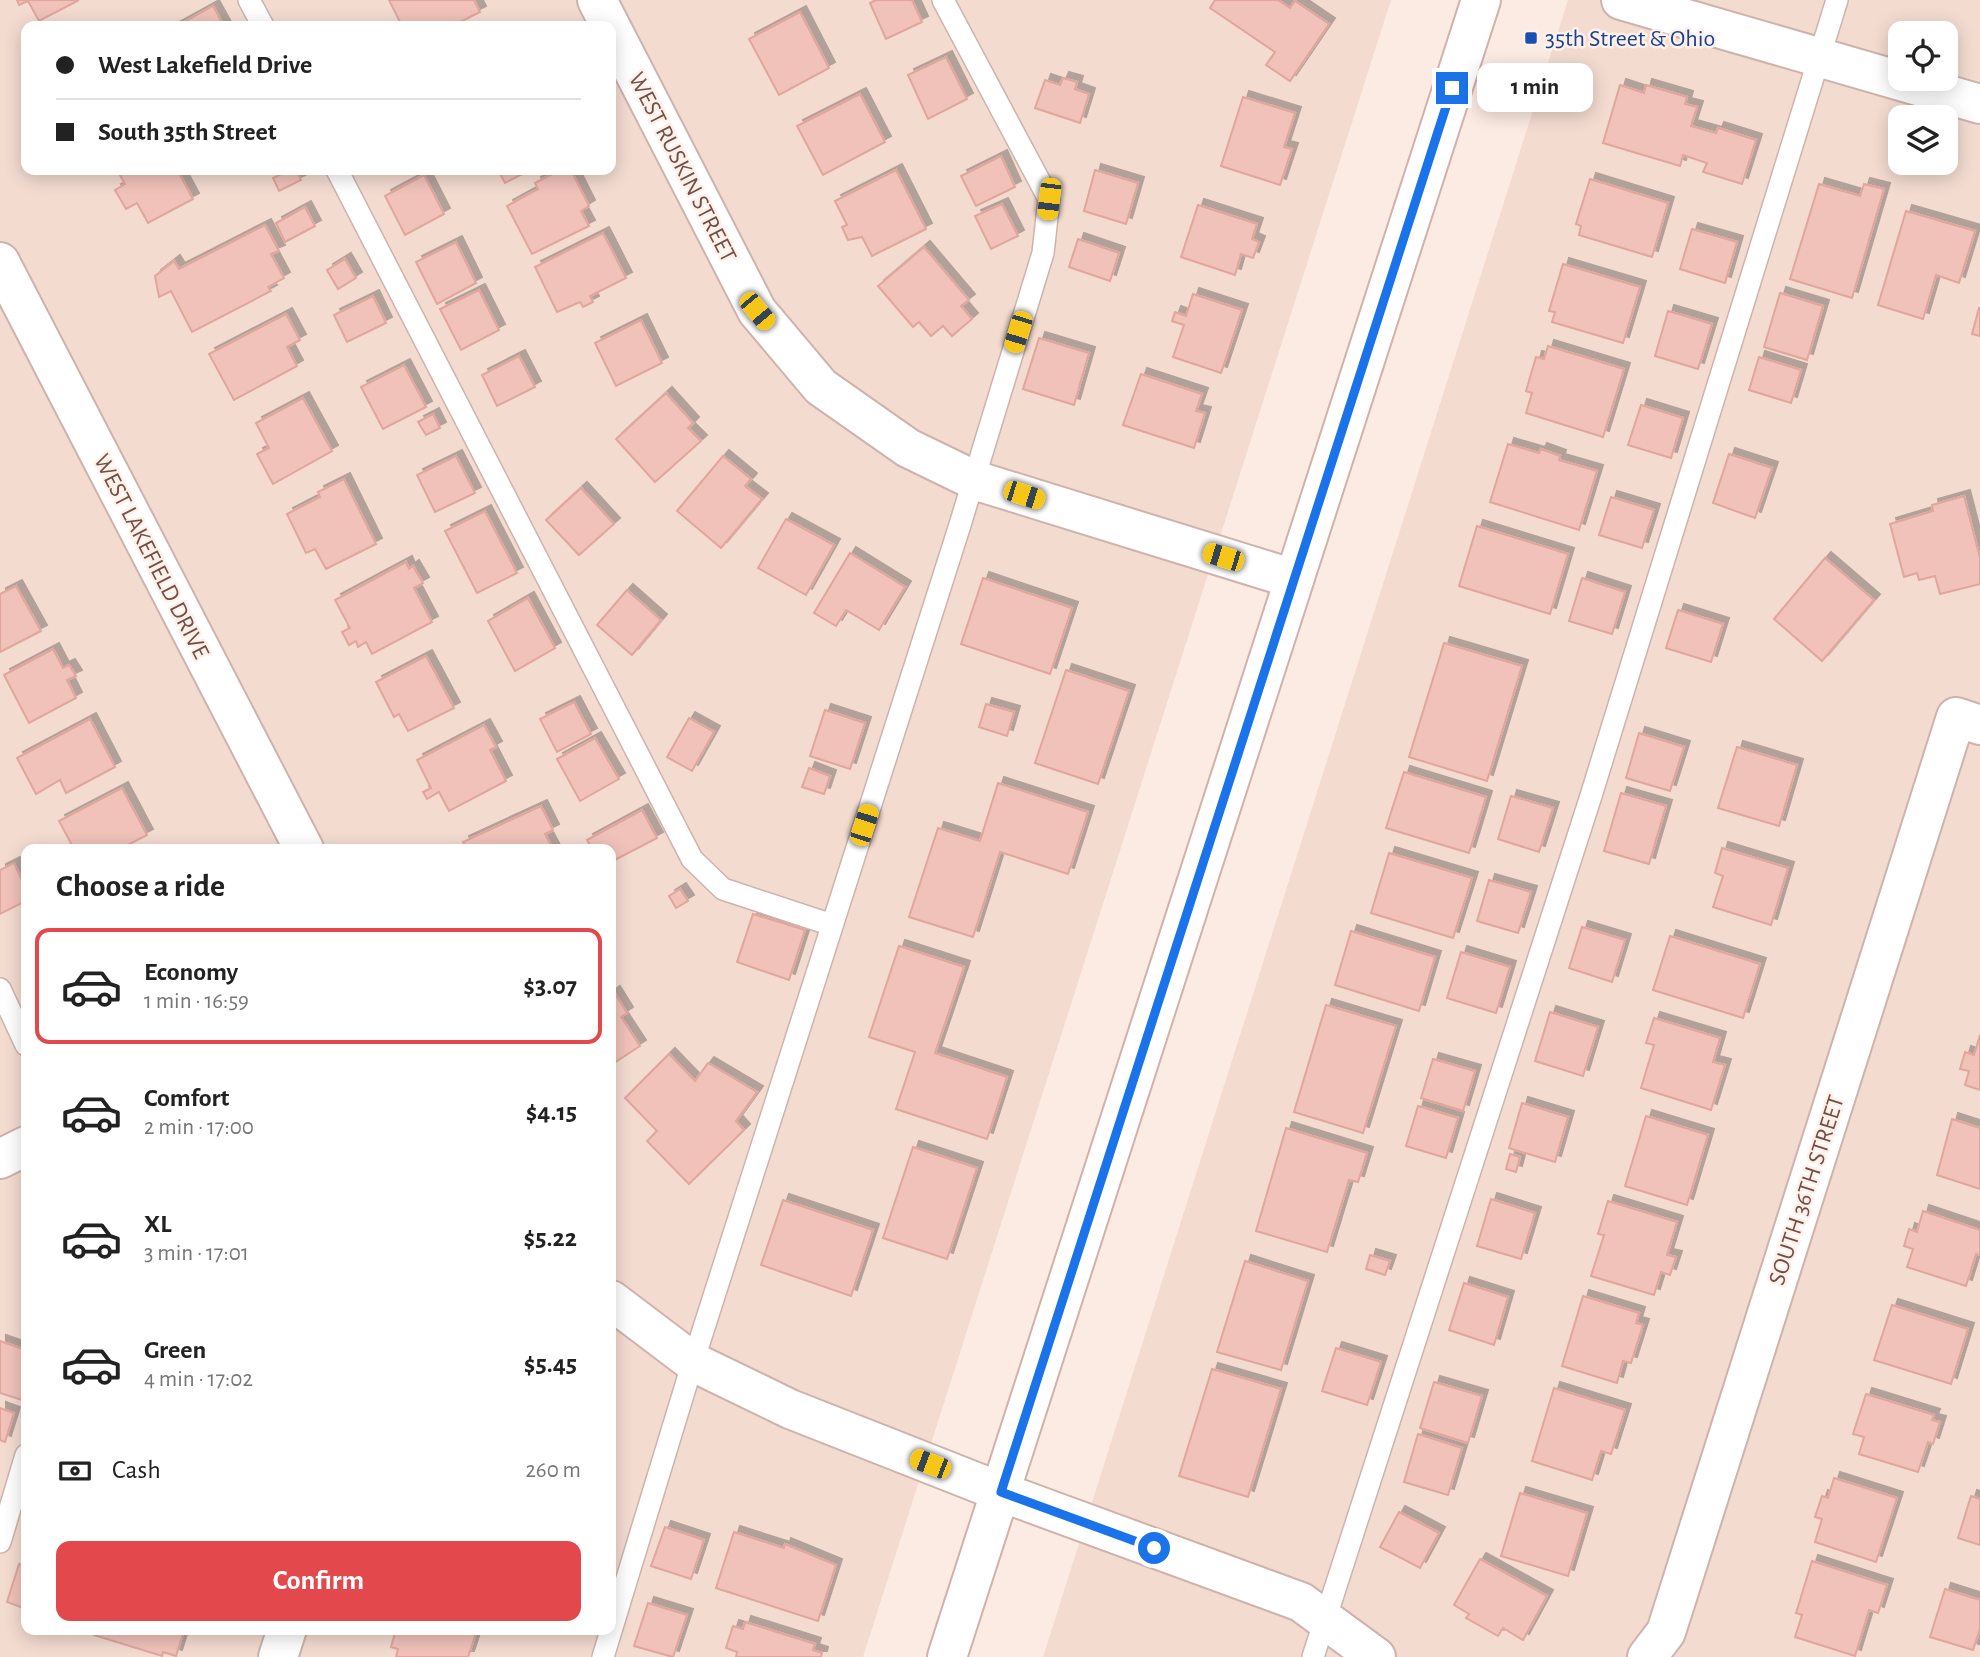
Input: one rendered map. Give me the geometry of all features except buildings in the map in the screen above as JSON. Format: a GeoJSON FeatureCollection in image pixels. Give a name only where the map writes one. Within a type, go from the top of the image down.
{"type":"FeatureCollection","features":[{"type":"Feature","properties":{"kind":"street","name":"WEST RUSKIN STREET"},"geometry":{"type":"LineString","coordinates":[[597,0],[608,21]]}},
{"type":"Feature","properties":{"kind":"street"},"geometry":{"type":"LineString","coordinates":[[947,1657],[1481,0]]}},
{"type":"Feature","properties":{"kind":"street"},"geometry":{"type":"LineString","coordinates":[[1620,0],[1980,104]]}},
{"type":"Feature","properties":{"kind":"street","name":"WEST RUSKIN STREET"},"geometry":{"type":"LineString","coordinates":[[616,37],[757,311],[821,387],[908,448],[974,480],[1294,579]]}},
{"type":"Feature","properties":{"kind":"street","name":"WEST LAKEFIELD DRIVE"},"geometry":{"type":"LineString","coordinates":[[0,262],[301,844]]}},
{"type":"Feature","properties":{"kind":"street","name":"SOUTH 36TH STREET"},"geometry":{"type":"LineString","coordinates":[[1647,1657],[1666,1632],[1968,721]]}},
{"type":"Feature","properties":{"kind":"street"},"geometry":{"type":"LineString","coordinates":[[0,1159],[21,1148]]}},
{"type":"Feature","properties":{"kind":"street"},"geometry":{"type":"LineString","coordinates":[[616,1304],[693,1362],[790,1409],[1001,1492],[1301,1602],[1376,1657]]}},
{"type":"Feature","properties":{"kind":"street"},"geometry":{"type":"LineString","coordinates":[[278,1657],[285,1635]]}},
{"type":"Feature","properties":{"kind":"lane"},"geometry":{"type":"LineString","coordinates":[[249,0],[260,21]]}},
{"type":"Feature","properties":{"kind":"lane"},"geometry":{"type":"LineString","coordinates":[[616,1614],[1043,253],[1049,199],[943,0]]}},
{"type":"Feature","properties":{"kind":"lane"},"geometry":{"type":"LineString","coordinates":[[1313,1657],[1590,799],[1837,0]]}},
{"type":"Feature","properties":{"kind":"lane"},"geometry":{"type":"LineString","coordinates":[[340,175],[692,859],[723,889],[832,925]]}},
{"type":"Feature","properties":{"kind":"lane"},"geometry":{"type":"LineString","coordinates":[[0,989],[21,1034]]}},
{"type":"Feature","properties":{"kind":"lane"},"geometry":{"type":"LineString","coordinates":[[0,1542],[21,1472]]}},
{"type":"Feature","properties":{"kind":"lane"},"geometry":{"type":"LineString","coordinates":[[603,1657],[610,1635]]}},
{"type":"Feature","properties":{"kind":"shaded area"},"geometry":{"type":"Polygon","coordinates":[[[0,0],[1391,0],[863,1657],[0,1657],[0,0]]]}},
{"type":"Feature","properties":{"kind":"shaded area"},"geometry":{"type":"Polygon","coordinates":[[[1568,0],[1980,0],[1980,1657],[1043,1657],[1568,0]]]}},
{"type":"Feature","properties":{"kind":"place","name":"35th Street & Ohio"},"geometry":{"type":"Point","coordinates":[1531,38]}},
{"type":"Feature","properties":{"kind":"route"},"geometry":{"type":"LineString","coordinates":[[1154,1548],[1001,1492],[1452,88]]}}]}
